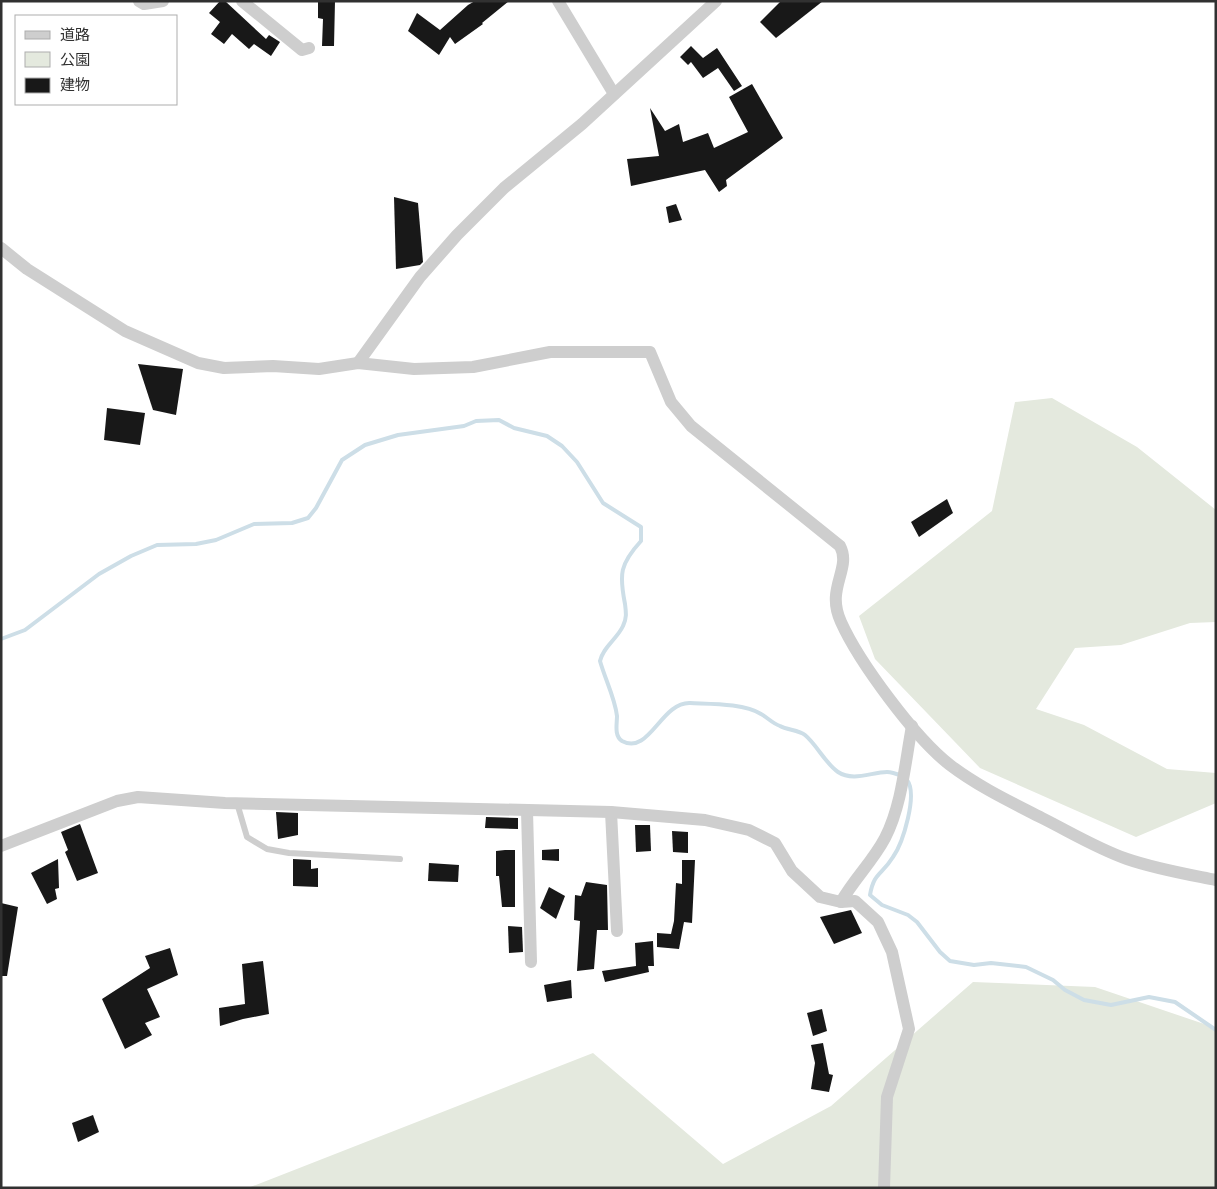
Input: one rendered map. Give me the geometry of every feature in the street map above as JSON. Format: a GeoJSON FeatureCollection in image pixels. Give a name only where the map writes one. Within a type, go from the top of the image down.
{"type":"FeatureCollection","features":[{"type":"Feature","properties":{"kind":"street"},"geometry":{"type":"LineString","coordinates":[[139,1],[144,4],[163,1]]}},
{"type":"Feature","properties":{"kind":"street"},"geometry":{"type":"LineString","coordinates":[[242,1],[302,50],[309,48]]}},
{"type":"Feature","properties":{"kind":"street"},"geometry":{"type":"LineString","coordinates":[[558,1],[614,94]]}},
{"type":"Feature","properties":{"kind":"street"},"geometry":{"type":"LineString","coordinates":[[358,363],[420,277],[457,235],[504,188],[614,94],[716,1]]}},
{"type":"Feature","properties":{"kind":"street"},"geometry":{"type":"LineString","coordinates":[[1,248],[28,269],[125,331],[198,363],[236,368],[273,366],[318,369],[358,363],[414,369],[473,367],[550,352],[650,352],[671,402],[691,426],[840,546],[844,557],[836,585],[836,610],[848,637],[912,726],[935,752],[972,780],[1096,846],[1156,868],[1216,880]]}},
{"type":"Feature","properties":{"kind":"street"},"geometry":{"type":"LineString","coordinates":[[842,902],[885,838],[894,814],[912,726]]}},
{"type":"Feature","properties":{"kind":"street"},"geometry":{"type":"LineString","coordinates":[[1,846],[117,801],[138,797],[237,803],[611,812],[705,820],[749,830],[775,843],[792,870],[820,897],[842,902],[855,901],[878,922],[892,952],[909,1029],[887,1097],[884,1188]]}},
{"type":"Feature","properties":{"kind":"street"},"geometry":{"type":"LineString","coordinates":[[527,811],[530,962]]}},
{"type":"Feature","properties":{"kind":"street"},"geometry":{"type":"LineString","coordinates":[[611,812],[617,931]]}},
{"type":"Feature","properties":{"kind":"lane"},"geometry":{"type":"LineString","coordinates":[[237,803],[247,837],[267,850],[289,853],[400,859]]}},
{"type":"Feature","properties":{"kind":"green space"},"geometry":{"type":"Polygon","coordinates":[[[1052,398],[1137,447],[1216,510],[1216,622],[1190,623],[1121,645],[1075,648],[1036,709],[1084,725],[1167,769],[1216,773],[1216,803],[1136,837],[980,768],[875,659],[859,616],[992,511],[1015,402],[1052,398]]]}},
{"type":"Feature","properties":{"kind":"green space"},"geometry":{"type":"Polygon","coordinates":[[[973,982],[1095,987],[1216,1028],[1216,1188],[248,1188],[593,1053],[723,1164],[831,1106],[973,982]]]}},
{"type":"Feature","properties":{"kind":"building"},"geometry":{"type":"Polygon","coordinates":[[[220,1],[225,1],[266,39],[269,35],[280,42],[271,56],[254,44],[249,49],[232,34],[224,44],[211,34],[220,22],[209,13],[220,1]]]}},
{"type":"Feature","properties":{"kind":"building"},"geometry":{"type":"Polygon","coordinates":[[[318,1],[335,1],[334,46],[322,46],[323,19],[318,18],[318,1]]]}},
{"type":"Feature","properties":{"kind":"building"},"geometry":{"type":"Polygon","coordinates":[[[475,1],[509,1],[483,24],[455,44],[450,37],[439,55],[408,31],[417,13],[440,30],[475,1]]]}},
{"type":"Feature","properties":{"kind":"building"},"geometry":{"type":"Polygon","coordinates":[[[781,1],[823,1],[776,38],[760,22],[781,1]]]}},
{"type":"Feature","properties":{"kind":"building"},"geometry":{"type":"Polygon","coordinates":[[[691,46],[703,58],[717,48],[742,86],[734,91],[718,68],[703,78],[691,62],[688,65],[680,57],[691,46]]]}},
{"type":"Feature","properties":{"kind":"building"},"geometry":{"type":"Polygon","coordinates":[[[752,84],[783,138],[726,180],[727,186],[719,192],[705,170],[631,186],[627,159],[659,156],[650,108],[665,131],[679,124],[683,142],[708,133],[714,148],[748,132],[729,97],[752,84]]]}},
{"type":"Feature","properties":{"kind":"building"},"geometry":{"type":"Polygon","coordinates":[[[394,197],[418,203],[423,262],[420,265],[396,269],[394,197]]]}},
{"type":"Feature","properties":{"kind":"building"},"geometry":{"type":"Polygon","coordinates":[[[676,204],[682,220],[669,223],[666,207],[676,204]]]}},
{"type":"Feature","properties":{"kind":"building"},"geometry":{"type":"Polygon","coordinates":[[[138,364],[183,369],[176,415],[153,410],[138,364]]]}},
{"type":"Feature","properties":{"kind":"building"},"geometry":{"type":"Polygon","coordinates":[[[107,408],[145,413],[140,445],[104,440],[107,408]]]}},
{"type":"Feature","properties":{"kind":"building"},"geometry":{"type":"Polygon","coordinates":[[[947,499],[953,513],[919,537],[911,522],[947,499]]]}},
{"type":"Feature","properties":{"kind":"building"},"geometry":{"type":"Polygon","coordinates":[[[276,812],[298,813],[298,835],[278,839],[276,812]]]}},
{"type":"Feature","properties":{"kind":"building"},"geometry":{"type":"Polygon","coordinates":[[[486,817],[518,818],[518,829],[485,828],[486,817]]]}},
{"type":"Feature","properties":{"kind":"building"},"geometry":{"type":"Polygon","coordinates":[[[80,824],[98,873],[77,881],[65,852],[68,850],[61,832],[80,824]]]}},
{"type":"Feature","properties":{"kind":"building"},"geometry":{"type":"Polygon","coordinates":[[[635,825],[650,825],[651,851],[636,852],[635,825]]]}},
{"type":"Feature","properties":{"kind":"building"},"geometry":{"type":"Polygon","coordinates":[[[672,831],[688,832],[688,853],[673,852],[672,831]]]}},
{"type":"Feature","properties":{"kind":"building"},"geometry":{"type":"Polygon","coordinates":[[[559,849],[559,861],[542,860],[542,850],[559,849]]]}},
{"type":"Feature","properties":{"kind":"building"},"geometry":{"type":"Polygon","coordinates":[[[515,850],[515,907],[502,907],[499,876],[496,876],[496,851],[515,850]]]}},
{"type":"Feature","properties":{"kind":"building"},"geometry":{"type":"Polygon","coordinates":[[[58,859],[59,888],[55,889],[57,899],[47,904],[31,873],[58,859]]]}},
{"type":"Feature","properties":{"kind":"building"},"geometry":{"type":"Polygon","coordinates":[[[293,859],[311,860],[311,869],[318,868],[318,887],[293,886],[293,859]]]}},
{"type":"Feature","properties":{"kind":"building"},"geometry":{"type":"Polygon","coordinates":[[[682,860],[695,860],[692,923],[684,922],[679,949],[657,947],[657,933],[671,934],[674,921],[676,883],[682,884],[682,860]]]}},
{"type":"Feature","properties":{"kind":"building"},"geometry":{"type":"Polygon","coordinates":[[[429,863],[459,865],[458,882],[428,881],[429,863]]]}},
{"type":"Feature","properties":{"kind":"building"},"geometry":{"type":"Polygon","coordinates":[[[586,882],[607,885],[608,930],[597,930],[594,969],[577,971],[580,921],[574,920],[575,895],[581,896],[586,882]]]}},
{"type":"Feature","properties":{"kind":"building"},"geometry":{"type":"Polygon","coordinates":[[[549,887],[565,896],[556,919],[540,908],[549,887]]]}},
{"type":"Feature","properties":{"kind":"building"},"geometry":{"type":"Polygon","coordinates":[[[1,903],[18,907],[7,976],[1,976],[1,903]]]}},
{"type":"Feature","properties":{"kind":"building"},"geometry":{"type":"Polygon","coordinates":[[[851,910],[862,933],[834,944],[820,917],[851,910]]]}},
{"type":"Feature","properties":{"kind":"building"},"geometry":{"type":"Polygon","coordinates":[[[508,926],[522,927],[523,952],[509,953],[508,926]]]}},
{"type":"Feature","properties":{"kind":"building"},"geometry":{"type":"Polygon","coordinates":[[[653,941],[654,966],[648,966],[649,972],[605,982],[602,971],[636,966],[635,943],[653,941]]]}},
{"type":"Feature","properties":{"kind":"building"},"geometry":{"type":"Polygon","coordinates":[[[170,948],[178,975],[147,989],[160,1017],[145,1023],[152,1035],[125,1049],[102,999],[150,968],[145,956],[170,948]]]}},
{"type":"Feature","properties":{"kind":"building"},"geometry":{"type":"Polygon","coordinates":[[[263,961],[269,1014],[220,1026],[219,1008],[245,1004],[242,964],[263,961]]]}},
{"type":"Feature","properties":{"kind":"building"},"geometry":{"type":"Polygon","coordinates":[[[571,980],[572,998],[547,1002],[544,985],[571,980]]]}},
{"type":"Feature","properties":{"kind":"building"},"geometry":{"type":"Polygon","coordinates":[[[822,1009],[827,1031],[813,1036],[807,1013],[822,1009]]]}},
{"type":"Feature","properties":{"kind":"building"},"geometry":{"type":"Polygon","coordinates":[[[823,1043],[829,1074],[833,1075],[829,1092],[811,1089],[815,1063],[811,1045],[823,1043]]]}},
{"type":"Feature","properties":{"kind":"building"},"geometry":{"type":"Polygon","coordinates":[[[93,1115],[99,1132],[78,1142],[72,1123],[93,1115]]]}},
{"type":"Feature","properties":{"kind":"waterway"},"geometry":{"type":"LineString","coordinates":[[1,639],[25,630],[99,574],[131,556],[157,545],[196,544],[216,540],[254,524],[292,523],[308,518],[316,508],[342,460],[365,445],[398,435],[464,426],[476,421],[499,420],[514,428],[547,436],[562,446],[577,462],[603,503],[641,527],[641,541],[629,556],[623,570],[622,585],[626,610],[625,620],[620,631],[604,651],[600,661],[614,702],[619,739],[631,744],[640,741],[671,711],[680,705],[690,703],[736,706],[754,710],[777,725],[802,733],[833,768],[844,775],[856,776],[887,772],[902,776]]}},
{"type":"Feature","properties":{"kind":"waterway"},"geometry":{"type":"LineString","coordinates":[[907,780],[911,796],[905,830],[893,857],[876,878],[870,895],[882,905],[908,915],[917,922],[940,952],[950,961],[974,965],[991,963],[1026,967],[1053,980],[1065,990],[1084,1000],[1111,1005],[1149,997],[1175,1002],[1216,1030]]}}]}
